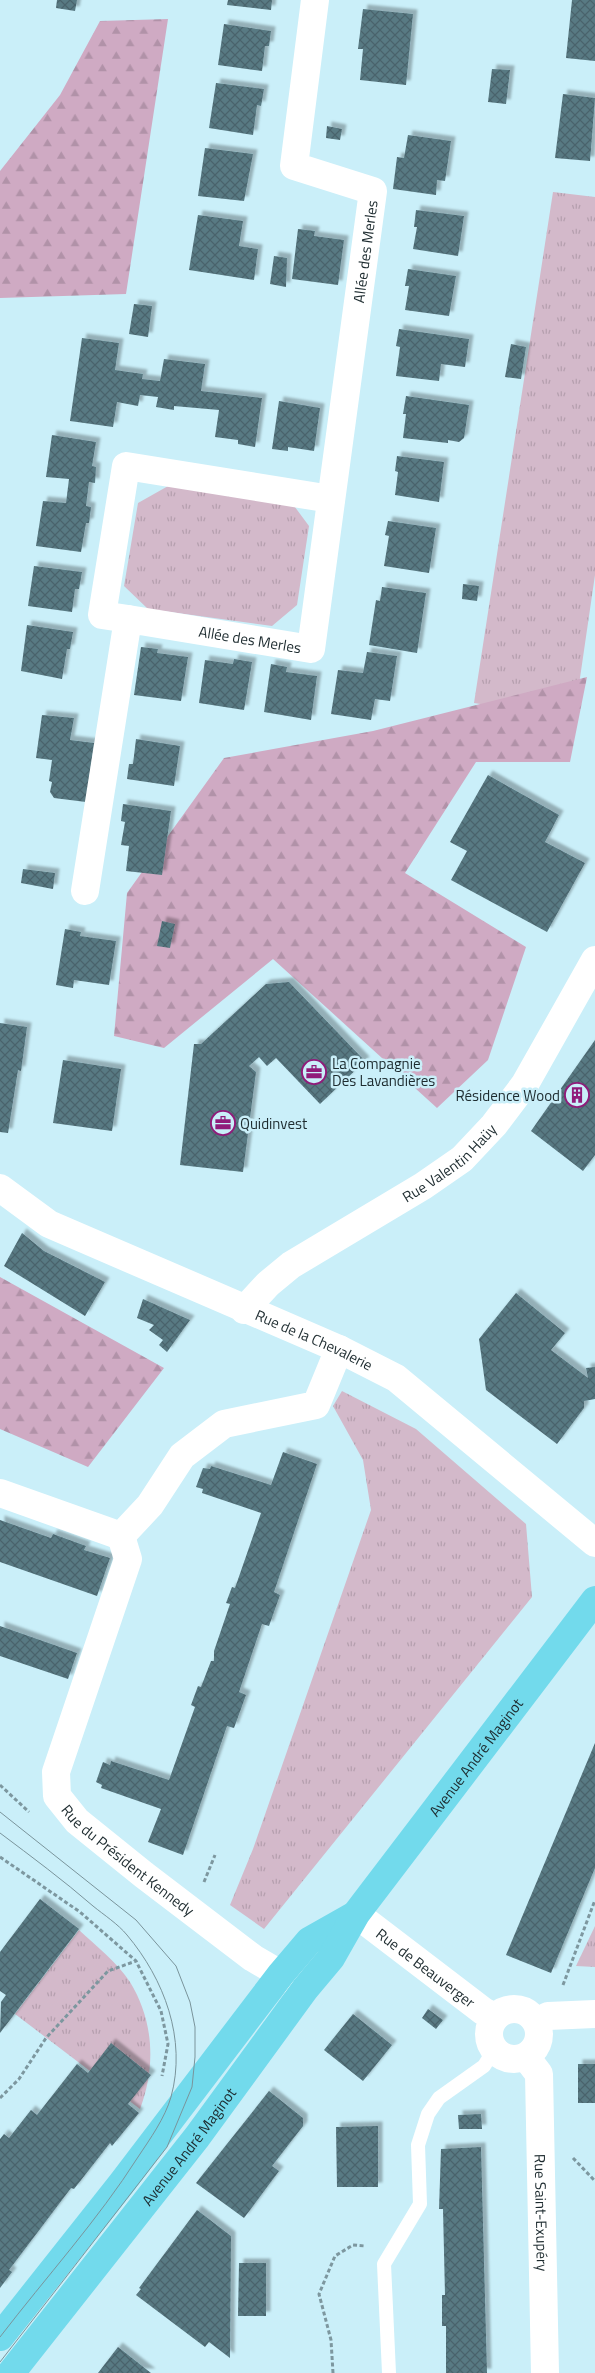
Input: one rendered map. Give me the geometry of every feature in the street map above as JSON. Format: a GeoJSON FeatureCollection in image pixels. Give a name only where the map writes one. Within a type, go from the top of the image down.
{"type":"FeatureCollection","features":[{"type":"Feature","properties":{"kind":"main road","name":"Avenue André Maginot"},"geometry":{"type":"LineString","coordinates":[[11,2373],[197,2137],[305,1989],[331,1958],[356,1914],[595,1600]]}},
{"type":"Feature","properties":{"kind":"main road","name":"Avenue André Maginot"},"geometry":{"type":"LineString","coordinates":[[0,2337],[122,2183],[281,1974],[309,1941],[356,1914]]}},
{"type":"Feature","properties":{"kind":"street","name":"Allée des Merles"},"geometry":{"type":"LineString","coordinates":[[315,0],[294,166],[373,191],[311,649],[102,614],[126,466],[331,500]]}},
{"type":"Feature","properties":{"kind":"street"},"geometry":{"type":"LineString","coordinates":[[85,891],[128,619]]}},
{"type":"Feature","properties":{"kind":"street","name":"Rue Valentin Haüy"},"geometry":{"type":"LineString","coordinates":[[244,1310],[268,1284],[291,1264],[424,1186],[462,1159],[494,1125],[525,1084],[595,960]]}},
{"type":"Feature","properties":{"kind":"street","name":"Rue de la Chevalerie"},"geometry":{"type":"LineString","coordinates":[[0,1188],[50,1224],[244,1310],[339,1349],[396,1378],[595,1543]]}},
{"type":"Feature","properties":{"kind":"street"},"geometry":{"type":"LineString","coordinates":[[0,1493],[120,1536],[150,1506],[182,1456],[224,1424],[316,1405],[339,1349]]}},
{"type":"Feature","properties":{"kind":"street","name":"Rue du Président Kennedy"},"geometry":{"type":"LineString","coordinates":[[120,1536],[128,1559],[56,1772],[57,1796],[77,1821],[144,1874],[253,1958],[305,1989]]}},
{"type":"Feature","properties":{"kind":"street","name":"Rue de Beauverger"},"geometry":{"type":"LineString","coordinates":[[356,1914],[482,2011],[495,2017]]}},
{"type":"Feature","properties":{"kind":"street"},"geometry":{"type":"LineString","coordinates":[[511,2009],[523,2010],[536,2022],[540,2039],[536,2047],[526,2057],[518,2060],[509,2059],[494,2050],[489,2040],[489,2031],[495,2017],[511,2009]]}},
{"type":"Feature","properties":{"kind":"street"},"geometry":{"type":"LineString","coordinates":[[536,2022],[548,2016],[595,2014]]}},
{"type":"Feature","properties":{"kind":"street","name":"Rue Saint-Exupéry"},"geometry":{"type":"LineString","coordinates":[[526,2057],[539,2074],[545,2373]]}},
{"type":"Feature","properties":{"kind":"lane"},"geometry":{"type":"LineString","coordinates":[[389,2373],[384,2264],[420,2204],[418,2145],[428,2114],[439,2098],[484,2066],[494,2050]]}},
{"type":"Feature","properties":{"kind":"path"},"geometry":{"type":"LineString","coordinates":[[0,1857],[80,1912],[136,1961],[161,2011],[168,2044],[162,2079]]}},
{"type":"Feature","properties":{"kind":"path"},"geometry":{"type":"LineString","coordinates":[[563,2015],[562,1993],[564,1979],[595,1900]]}},
{"type":"Feature","properties":{"kind":"path"},"geometry":{"type":"LineString","coordinates":[[0,2098],[19,2079],[46,2038],[108,1971],[136,1961]]}},
{"type":"Feature","properties":{"kind":"path"},"geometry":{"type":"LineString","coordinates":[[333,2373],[331,2340],[319,2294],[334,2256],[353,2245],[393,2249]]}},
{"type":"Feature","properties":{"kind":"green space"},"geometry":{"type":"Polygon","coordinates":[[[168,19],[126,294],[0,298],[0,171],[60,95],[100,21],[168,19]]]}},
{"type":"Feature","properties":{"kind":"green space"},"geometry":{"type":"Polygon","coordinates":[[[553,192],[595,197],[595,575],[574,719],[474,703],[553,192]]]}},
{"type":"Feature","properties":{"kind":"green space"},"geometry":{"type":"Polygon","coordinates":[[[177,481],[289,499],[309,526],[297,605],[272,626],[148,609],[124,586],[138,503],[177,481]]]}},
{"type":"Feature","properties":{"kind":"green space"},"geometry":{"type":"Polygon","coordinates":[[[587,677],[570,762],[476,762],[405,873],[526,947],[488,1060],[437,1108],[273,959],[164,1048],[114,1036],[127,893],[224,758],[373,731],[587,677]]]}},
{"type":"Feature","properties":{"kind":"green space"},"geometry":{"type":"Polygon","coordinates":[[[0,1277],[164,1368],[88,1467],[0,1429],[0,1277]]]}},
{"type":"Feature","properties":{"kind":"green space"},"geometry":{"type":"Polygon","coordinates":[[[342,1391],[416,1429],[526,1524],[532,1597],[264,1929],[230,1905],[253,1849],[371,1510],[363,1460],[333,1406],[342,1391]]]}},
{"type":"Feature","properties":{"kind":"green space"},"geometry":{"type":"Polygon","coordinates":[[[595,1926],[595,1967],[576,1966],[595,1926]]]}},
{"type":"Feature","properties":{"kind":"green space"},"geometry":{"type":"Polygon","coordinates":[[[79,1930],[106,1954],[125,1975],[138,1997],[144,2012],[150,2044],[150,2061],[149,2077],[140,2109],[15,2014],[79,1930]]]}},
{"type":"Feature","properties":{"kind":"building"},"geometry":{"type":"Polygon","coordinates":[[[57,0],[77,0],[75,11],[56,8],[57,0]]]}},
{"type":"Feature","properties":{"kind":"building"},"geometry":{"type":"Polygon","coordinates":[[[228,0],[272,0],[271,10],[227,5],[228,0]]]}},
{"type":"Feature","properties":{"kind":"building"},"geometry":{"type":"Polygon","coordinates":[[[572,0],[595,0],[595,61],[566,58],[572,0]]]}},
{"type":"Feature","properties":{"kind":"building"},"geometry":{"type":"Polygon","coordinates":[[[363,9],[413,14],[406,85],[360,80],[363,49],[358,49],[363,9]]]}},
{"type":"Feature","properties":{"kind":"building"},"geometry":{"type":"Polygon","coordinates":[[[224,24],[271,31],[269,46],[265,46],[262,71],[218,65],[224,24]]]}},
{"type":"Feature","properties":{"kind":"building"},"geometry":{"type":"Polygon","coordinates":[[[492,69],[510,70],[506,104],[488,102],[492,69]]]}},
{"type":"Feature","properties":{"kind":"building"},"geometry":{"type":"Polygon","coordinates":[[[216,83],[264,89],[261,106],[257,105],[253,135],[209,128],[216,83]]]}},
{"type":"Feature","properties":{"kind":"building"},"geometry":{"type":"Polygon","coordinates":[[[563,94],[595,98],[590,161],[555,158],[563,94]]]}},
{"type":"Feature","properties":{"kind":"building"},"geometry":{"type":"Polygon","coordinates":[[[327,126],[342,129],[340,140],[326,138],[327,126]]]}},
{"type":"Feature","properties":{"kind":"building"},"geometry":{"type":"Polygon","coordinates":[[[408,135],[451,141],[445,181],[437,180],[436,195],[393,189],[397,157],[404,158],[408,135]]]}},
{"type":"Feature","properties":{"kind":"building"},"geometry":{"type":"Polygon","coordinates":[[[205,148],[253,154],[244,201],[198,196],[205,148]]]}},
{"type":"Feature","properties":{"kind":"building"},"geometry":{"type":"Polygon","coordinates":[[[416,210],[464,216],[458,256],[413,249],[417,227],[414,227],[416,210]]]}},
{"type":"Feature","properties":{"kind":"building"},"geometry":{"type":"Polygon","coordinates":[[[198,215],[243,221],[239,246],[258,249],[254,280],[189,270],[198,215]]]}},
{"type":"Feature","properties":{"kind":"building"},"geometry":{"type":"Polygon","coordinates":[[[298,229],[315,231],[314,236],[344,240],[338,285],[292,279],[298,229]]]}},
{"type":"Feature","properties":{"kind":"building"},"geometry":{"type":"Polygon","coordinates":[[[274,256],[287,258],[286,287],[270,284],[274,256]]]}},
{"type":"Feature","properties":{"kind":"building"},"geometry":{"type":"Polygon","coordinates":[[[408,269],[456,276],[449,316],[405,310],[409,286],[405,286],[408,269]]]}},
{"type":"Feature","properties":{"kind":"building"},"geometry":{"type":"Polygon","coordinates":[[[134,304],[152,306],[148,337],[129,334],[134,304]]]}},
{"type":"Feature","properties":{"kind":"building"},"geometry":{"type":"Polygon","coordinates":[[[399,329],[469,339],[465,367],[441,364],[439,381],[396,376],[400,347],[396,346],[399,329]]]}},
{"type":"Feature","properties":{"kind":"building"},"geometry":{"type":"Polygon","coordinates":[[[82,338],[119,343],[115,370],[143,374],[142,379],[160,381],[164,359],[205,364],[201,391],[262,398],[255,447],[238,444],[238,440],[215,437],[219,410],[174,406],[174,410],[156,407],[158,397],[140,395],[138,406],[117,402],[113,427],[70,421],[82,338]]]}},
{"type":"Feature","properties":{"kind":"building"},"geometry":{"type":"Polygon","coordinates":[[[511,344],[526,347],[521,379],[505,377],[511,344]]]}},
{"type":"Feature","properties":{"kind":"building"},"geometry":{"type":"Polygon","coordinates":[[[406,396],[469,405],[464,438],[459,442],[448,440],[448,443],[403,438],[406,414],[403,414],[406,396]]]}},
{"type":"Feature","properties":{"kind":"building"},"geometry":{"type":"Polygon","coordinates":[[[279,401],[320,408],[314,451],[288,447],[288,451],[272,449],[279,401]]]}},
{"type":"Feature","properties":{"kind":"building"},"geometry":{"type":"Polygon","coordinates":[[[52,435],[96,442],[92,466],[96,467],[95,483],[89,482],[86,506],[91,507],[89,523],[86,523],[81,552],[36,546],[43,501],[66,503],[69,479],[46,477],[52,435]]]}},
{"type":"Feature","properties":{"kind":"building"},"geometry":{"type":"Polygon","coordinates":[[[397,456],[444,462],[439,502],[395,495],[398,472],[395,471],[397,456]]]}},
{"type":"Feature","properties":{"kind":"building"},"geometry":{"type":"Polygon","coordinates":[[[388,521],[436,528],[429,573],[384,566],[389,536],[385,535],[388,521]]]}},
{"type":"Feature","properties":{"kind":"building"},"geometry":{"type":"Polygon","coordinates":[[[34,566],[82,572],[79,589],[75,589],[72,612],[28,606],[34,566]]]}},
{"type":"Feature","properties":{"kind":"building"},"geometry":{"type":"Polygon","coordinates":[[[463,584],[479,586],[477,601],[462,599],[463,584]]]}},
{"type":"Feature","properties":{"kind":"building"},"geometry":{"type":"Polygon","coordinates":[[[382,587],[426,593],[417,653],[369,645],[376,600],[380,601],[382,587]]]}},
{"type":"Feature","properties":{"kind":"building"},"geometry":{"type":"Polygon","coordinates":[[[27,625],[73,632],[70,649],[67,649],[62,679],[21,671],[27,625]]]}},
{"type":"Feature","properties":{"kind":"building"},"geometry":{"type":"Polygon","coordinates":[[[141,647],[158,649],[157,653],[188,657],[181,701],[134,695],[141,647]]]}},
{"type":"Feature","properties":{"kind":"building"},"geometry":{"type":"Polygon","coordinates":[[[367,652],[397,656],[390,701],[375,699],[371,720],[331,714],[338,670],[363,673],[367,652]]]}},
{"type":"Feature","properties":{"kind":"building"},"geometry":{"type":"Polygon","coordinates":[[[234,659],[252,662],[244,710],[199,703],[205,660],[233,664],[234,659]]]}},
{"type":"Feature","properties":{"kind":"building"},"geometry":{"type":"Polygon","coordinates":[[[271,664],[287,667],[286,672],[317,676],[311,720],[264,712],[271,664]]]}},
{"type":"Feature","properties":{"kind":"building"},"geometry":{"type":"Polygon","coordinates":[[[42,715],[74,718],[70,740],[94,743],[86,802],[54,798],[50,792],[52,782],[49,781],[52,760],[36,758],[42,715]]]}},
{"type":"Feature","properties":{"kind":"building"},"geometry":{"type":"Polygon","coordinates":[[[136,739],[180,746],[174,786],[127,779],[129,764],[133,764],[136,739]]]}},
{"type":"Feature","properties":{"kind":"building"},"geometry":{"type":"Polygon","coordinates":[[[488,775],[559,815],[545,842],[585,863],[547,932],[451,880],[467,851],[450,842],[488,775]]]}},
{"type":"Feature","properties":{"kind":"building"},"geometry":{"type":"Polygon","coordinates":[[[123,804],[171,811],[162,875],[126,871],[129,846],[121,845],[125,822],[121,821],[123,804]]]}},
{"type":"Feature","properties":{"kind":"building"},"geometry":{"type":"Polygon","coordinates":[[[23,869],[55,873],[53,889],[21,883],[23,869]]]}},
{"type":"Feature","properties":{"kind":"building"},"geometry":{"type":"Polygon","coordinates":[[[162,921],[175,924],[170,948],[157,946],[162,921]]]}},
{"type":"Feature","properties":{"kind":"building"},"geometry":{"type":"Polygon","coordinates":[[[65,929],[81,932],[80,936],[116,941],[109,985],[74,980],[73,988],[56,985],[65,929]]]}},
{"type":"Feature","properties":{"kind":"building"},"geometry":{"type":"Polygon","coordinates":[[[289,982],[365,1061],[320,1104],[276,1058],[267,1066],[259,1057],[249,1066],[256,1072],[243,1172],[180,1165],[194,1044],[201,1044],[266,984],[289,982]]]}},
{"type":"Feature","properties":{"kind":"building"},"geometry":{"type":"Polygon","coordinates":[[[0,1023],[27,1027],[21,1071],[18,1070],[8,1133],[0,1132],[0,1023]]]}},
{"type":"Feature","properties":{"kind":"building","name":"Résidence Wood"},"geometry":{"type":"Polygon","coordinates":[[[595,1040],[595,1155],[583,1171],[531,1131],[595,1040]]]}},
{"type":"Feature","properties":{"kind":"building"},"geometry":{"type":"Polygon","coordinates":[[[63,1060],[121,1069],[112,1131],[53,1123],[63,1060]]]}},
{"type":"Feature","properties":{"kind":"building"},"geometry":{"type":"Polygon","coordinates":[[[22,1233],[44,1251],[105,1282],[85,1316],[4,1266],[22,1233]]]}},
{"type":"Feature","properties":{"kind":"building"},"geometry":{"type":"Polygon","coordinates":[[[516,1293],[565,1333],[551,1350],[588,1378],[586,1368],[595,1367],[595,1399],[584,1401],[584,1408],[557,1444],[486,1390],[479,1339],[516,1293]]]}},
{"type":"Feature","properties":{"kind":"building"},"geometry":{"type":"Polygon","coordinates":[[[143,1299],[190,1320],[167,1352],[159,1345],[163,1340],[149,1330],[154,1325],[137,1318],[143,1299]]]}},
{"type":"Feature","properties":{"kind":"building"},"geometry":{"type":"Polygon","coordinates":[[[283,1452],[317,1464],[274,1592],[280,1595],[269,1626],[262,1624],[239,1692],[246,1695],[234,1728],[227,1726],[183,1855],[148,1842],[161,1809],[101,1788],[102,1785],[96,1782],[103,1762],[110,1765],[111,1761],[169,1780],[195,1707],[191,1705],[198,1686],[201,1687],[211,1661],[214,1661],[214,1651],[230,1604],[226,1603],[232,1587],[235,1588],[261,1513],[202,1493],[203,1489],[196,1487],[203,1468],[210,1469],[211,1466],[271,1485],[283,1452]]]}},
{"type":"Feature","properties":{"kind":"building"},"geometry":{"type":"Polygon","coordinates":[[[0,1520],[51,1538],[53,1534],[86,1546],[84,1550],[110,1558],[97,1596],[0,1562],[0,1520]]]}},
{"type":"Feature","properties":{"kind":"building"},"geometry":{"type":"Polygon","coordinates":[[[0,1626],[77,1653],[68,1679],[0,1656],[0,1626]]]}},
{"type":"Feature","properties":{"kind":"building"},"geometry":{"type":"Polygon","coordinates":[[[595,1743],[595,1868],[551,1973],[506,1955],[595,1743]]]}},
{"type":"Feature","properties":{"kind":"building"},"geometry":{"type":"Polygon","coordinates":[[[40,1899],[79,1929],[0,2033],[1,2002],[6,1995],[0,1991],[0,1952],[40,1899]]]}},
{"type":"Feature","properties":{"kind":"building"},"geometry":{"type":"Polygon","coordinates":[[[428,2009],[443,2020],[436,2029],[422,2018],[428,2009]]]}},
{"type":"Feature","properties":{"kind":"building"},"geometry":{"type":"Polygon","coordinates":[[[353,2014],[392,2045],[363,2081],[324,2050],[353,2014]]]}},
{"type":"Feature","properties":{"kind":"building"},"geometry":{"type":"Polygon","coordinates":[[[111,2043],[151,2075],[128,2104],[139,2113],[112,2146],[110,2143],[74,2189],[71,2188],[9,2270],[12,2272],[0,2288],[0,2139],[4,2134],[9,2138],[31,2110],[37,2115],[77,2064],[88,2073],[111,2043]]]}},
{"type":"Feature","properties":{"kind":"building"},"geometry":{"type":"Polygon","coordinates":[[[578,2064],[595,2064],[595,2103],[578,2103],[578,2064]]]}},
{"type":"Feature","properties":{"kind":"building"},"geometry":{"type":"Polygon","coordinates":[[[269,2091],[303,2118],[303,2126],[272,2166],[279,2171],[244,2218],[196,2183],[269,2091]]]}},
{"type":"Feature","properties":{"kind":"building"},"geometry":{"type":"Polygon","coordinates":[[[481,2114],[482,2129],[459,2129],[458,2115],[481,2114]]]}},
{"type":"Feature","properties":{"kind":"building"},"geometry":{"type":"Polygon","coordinates":[[[378,2126],[378,2187],[337,2187],[336,2127],[378,2126]]]}},
{"type":"Feature","properties":{"kind":"building"},"geometry":{"type":"Polygon","coordinates":[[[481,2147],[487,2373],[446,2373],[446,2326],[442,2326],[442,2295],[445,2295],[443,2209],[439,2209],[441,2149],[481,2147]]]}},
{"type":"Feature","properties":{"kind":"building"},"geometry":{"type":"Polygon","coordinates":[[[197,2210],[231,2236],[230,2358],[209,2342],[205,2347],[136,2295],[141,2289],[139,2288],[197,2210]]]}},
{"type":"Feature","properties":{"kind":"building"},"geometry":{"type":"Polygon","coordinates":[[[239,2263],[266,2263],[266,2316],[238,2316],[239,2263]]]}},
{"type":"Feature","properties":{"kind":"building"},"geometry":{"type":"Polygon","coordinates":[[[118,2347],[151,2373],[98,2373],[118,2347]]]}},
{"type":"Feature","properties":{"kind":"tram line"},"geometry":{"type":"LineString","coordinates":[[0,1812],[136,1920],[176,1966],[190,2002],[195,2027],[192,2087],[167,2147],[0,2362]]}},
{"type":"Feature","properties":{"kind":"tram line"},"geometry":{"type":"LineString","coordinates":[[0,1833],[115,1923],[127,1935],[152,1971],[161,1990],[169,2011],[176,2053],[171,2097],[165,2113],[152,2136],[106,2203],[0,2337]]}},
{"type":"Feature","properties":{"kind":"place","name":"La Compagnie Des Lavandières"},"geometry":{"type":"Point","coordinates":[314,1072]}},
{"type":"Feature","properties":{"kind":"place","name":"Résidence Wood"},"geometry":{"type":"Point","coordinates":[577,1095]}},
{"type":"Feature","properties":{"kind":"place","name":"Quidinvest"},"geometry":{"type":"Point","coordinates":[223,1123]}}]}
